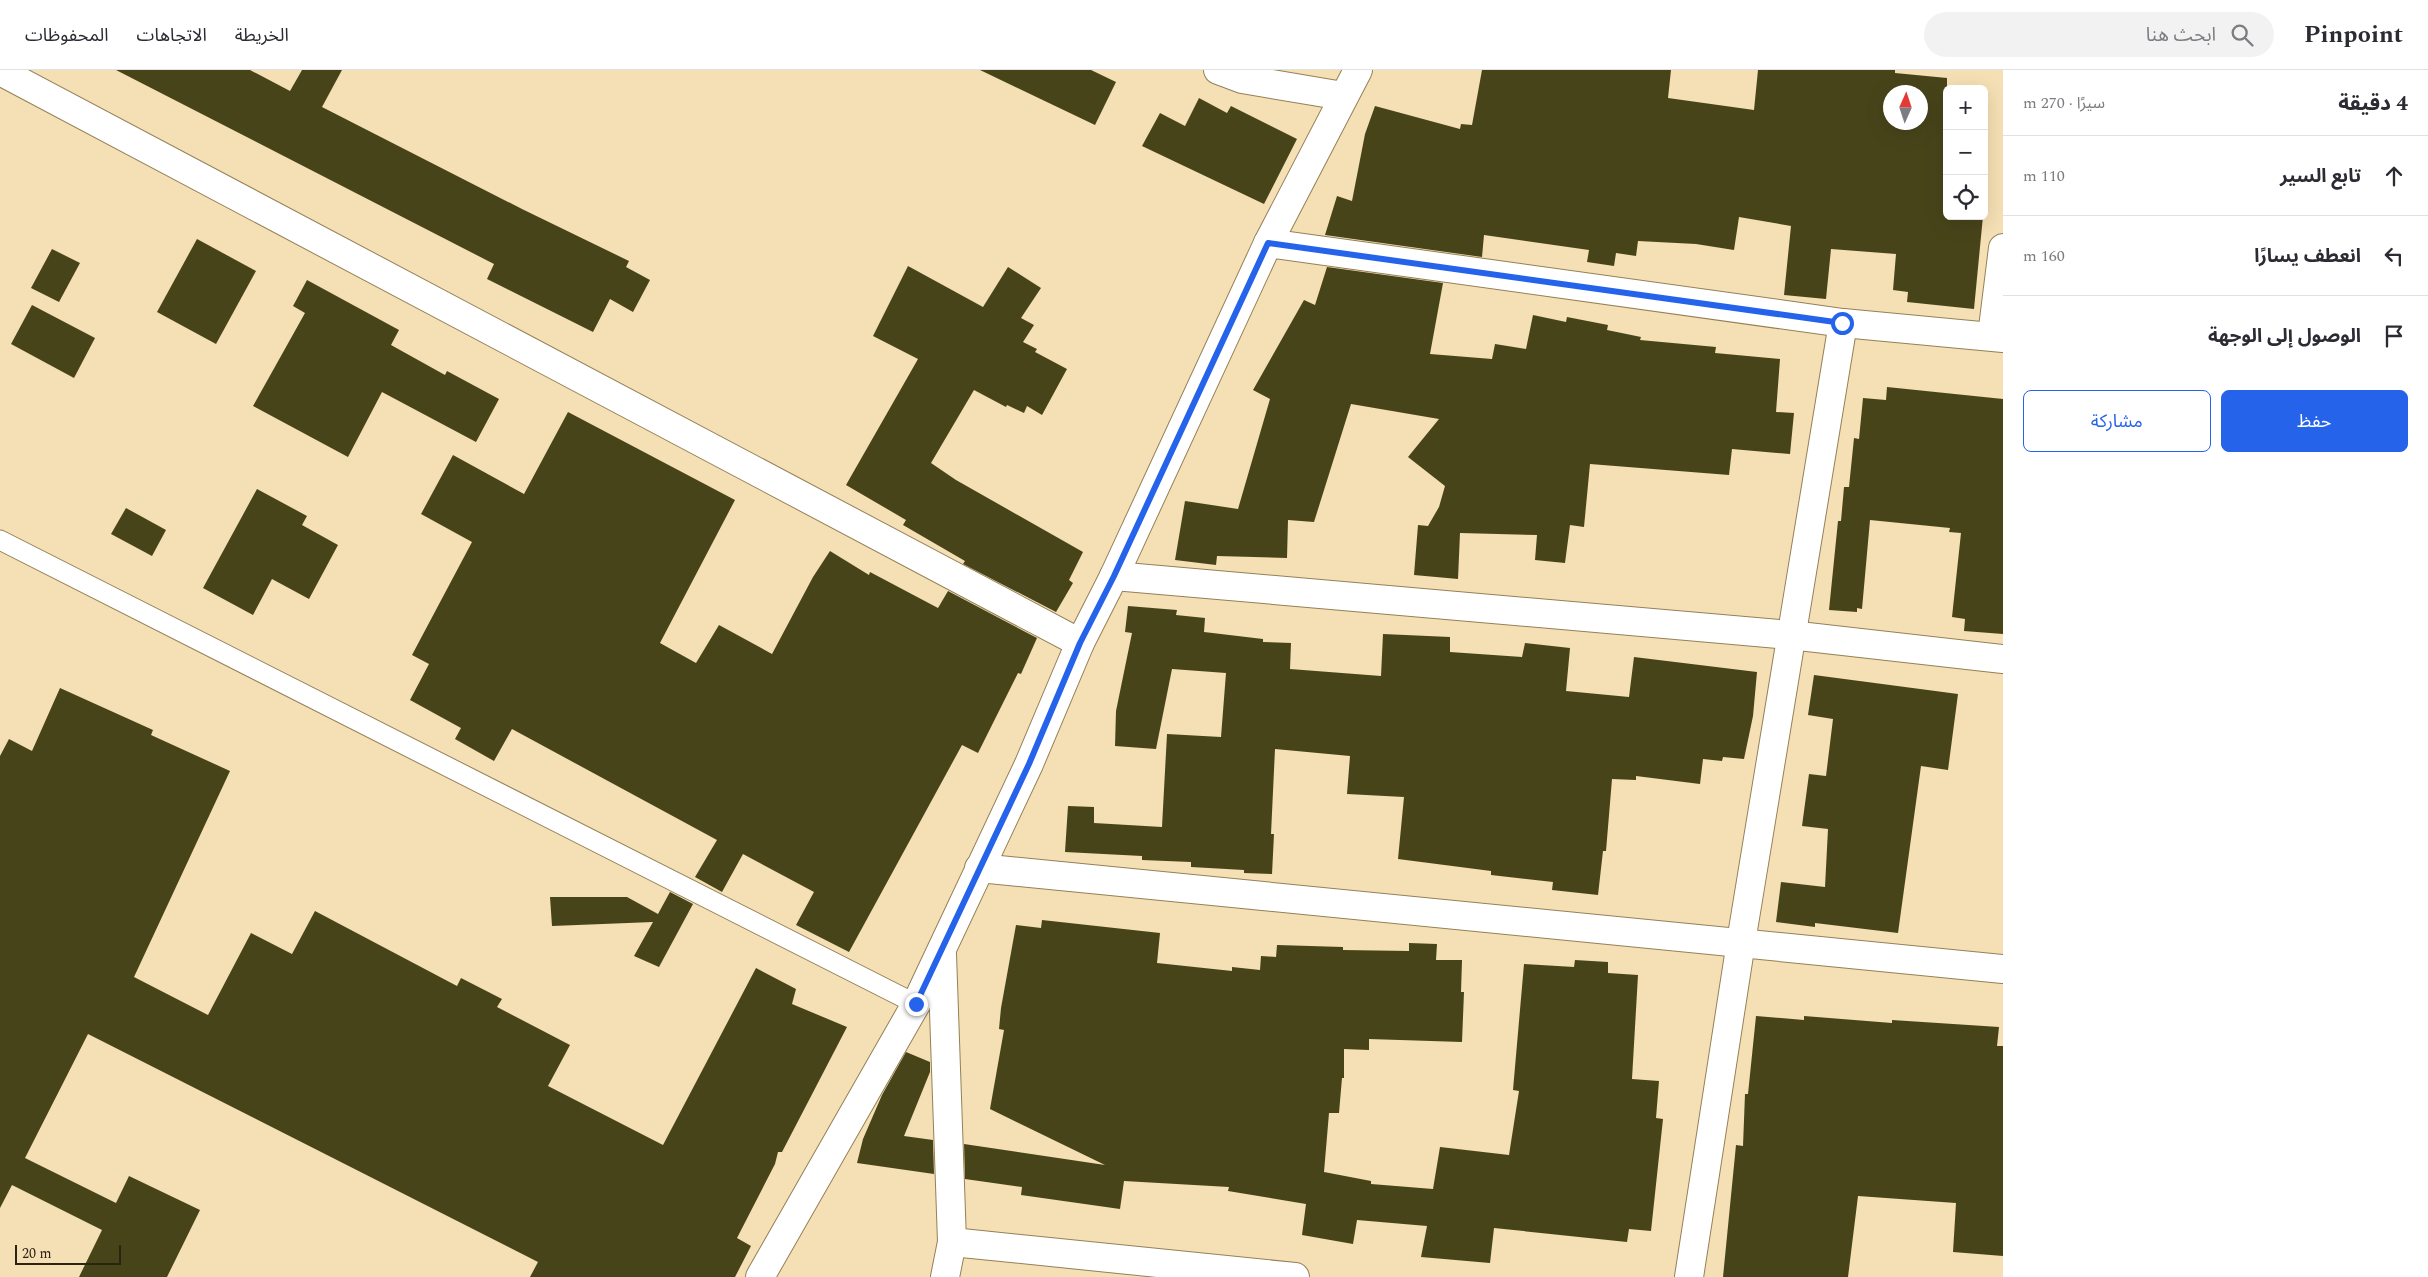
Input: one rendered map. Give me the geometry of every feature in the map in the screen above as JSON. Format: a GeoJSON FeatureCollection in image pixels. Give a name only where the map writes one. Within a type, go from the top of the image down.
{"type":"FeatureCollection","features":[{"type":"Feature","properties":{"kind":"street"},"geometry":{"type":"LineString","coordinates":[[1218,70],[1242,79],[1343,96]]}},
{"type":"Feature","properties":{"kind":"street"},"geometry":{"type":"LineString","coordinates":[[760,1277],[916,1004],[1029,764],[1080,643],[1114,576],[1268,243],[1358,70]]}},
{"type":"Feature","properties":{"kind":"street"},"geometry":{"type":"LineString","coordinates":[[0,71],[1080,643]]}},
{"type":"Feature","properties":{"kind":"street"},"geometry":{"type":"LineString","coordinates":[[1268,243],[1842,323],[1997,337],[2003,248]]}},
{"type":"Feature","properties":{"kind":"street"},"geometry":{"type":"LineString","coordinates":[[1689,1277],[1790,635],[1842,323]]}},
{"type":"Feature","properties":{"kind":"street"},"geometry":{"type":"LineString","coordinates":[[1114,576],[1790,635],[2003,659]]}},
{"type":"Feature","properties":{"kind":"street"},"geometry":{"type":"LineString","coordinates":[[979,868],[2003,969]]}},
{"type":"Feature","properties":{"kind":"street"},"geometry":{"type":"LineString","coordinates":[[942,949],[952,1242],[945,1277]]}},
{"type":"Feature","properties":{"kind":"street"},"geometry":{"type":"LineString","coordinates":[[952,1242],[1294,1277]]}},
{"type":"Feature","properties":{"kind":"lane"},"geometry":{"type":"LineString","coordinates":[[0,540],[916,1004]]}},
{"type":"Feature","properties":{"kind":"building"},"geometry":{"type":"Polygon","coordinates":[[[116,70],[250,70],[290,91],[302,70],[342,70],[322,107],[629,261],[626,267],[650,280],[633,312],[610,299],[593,332],[487,279],[494,264],[116,70]]]}},
{"type":"Feature","properties":{"kind":"building"},"geometry":{"type":"Polygon","coordinates":[[[980,70],[1091,70],[1116,82],[1095,125],[980,70]]]}},
{"type":"Feature","properties":{"kind":"building"},"geometry":{"type":"Polygon","coordinates":[[[1482,70],[1671,70],[1668,98],[1754,110],[1758,70],[1895,70],[1895,73],[1947,78],[1947,85],[1943,85],[1943,220],[1983,220],[1974,309],[1907,302],[1908,292],[1893,290],[1896,254],[1831,249],[1826,299],[1784,295],[1791,226],[1739,217],[1734,250],[1696,244],[1638,241],[1636,256],[1616,253],[1614,266],[1587,262],[1589,250],[1484,235],[1482,257],[1325,235],[1337,196],[1352,201],[1365,134],[1375,106],[1460,129],[1461,124],[1472,125],[1482,70]]]}},
{"type":"Feature","properties":{"kind":"building"},"geometry":{"type":"Polygon","coordinates":[[[1199,98],[1227,113],[1231,106],[1297,139],[1264,204],[1142,146],[1160,113],[1185,126],[1199,98]]]}},
{"type":"Feature","properties":{"kind":"building"},"geometry":{"type":"Polygon","coordinates":[[[197,239],[256,271],[216,344],[157,312],[197,239]]]}},
{"type":"Feature","properties":{"kind":"building"},"geometry":{"type":"Polygon","coordinates":[[[52,249],[80,263],[59,302],[31,288],[52,249]]]}},
{"type":"Feature","properties":{"kind":"building"},"geometry":{"type":"Polygon","coordinates":[[[908,266],[983,307],[1008,267],[1041,288],[1021,318],[1034,325],[1023,342],[1037,349],[1035,352],[1067,369],[1042,415],[1027,406],[1024,413],[1007,405],[1006,407],[974,390],[931,463],[956,480],[1083,552],[1069,580],[1073,583],[1056,612],[963,564],[965,561],[903,525],[906,520],[846,485],[918,359],[873,336],[908,266]]]}},
{"type":"Feature","properties":{"kind":"building"},"geometry":{"type":"Polygon","coordinates":[[[1327,267],[1443,283],[1430,354],[1492,359],[1495,344],[1526,349],[1533,315],[1566,322],[1567,317],[1608,325],[1607,330],[1641,337],[1640,340],[1716,347],[1715,353],[1780,359],[1776,412],[1794,413],[1790,454],[1732,449],[1729,475],[1590,464],[1584,527],[1570,525],[1565,563],[1535,560],[1537,535],[1460,533],[1458,579],[1414,575],[1418,525],[1428,526],[1439,507],[1445,486],[1408,457],[1439,419],[1351,404],[1314,522],[1288,520],[1287,558],[1217,556],[1216,565],[1175,560],[1185,501],[1238,509],[1270,399],[1253,390],[1304,300],[1315,305],[1327,267]]]}},
{"type":"Feature","properties":{"kind":"building"},"geometry":{"type":"Polygon","coordinates":[[[307,280],[399,330],[391,345],[445,375],[447,371],[499,399],[476,442],[382,392],[348,457],[253,406],[305,313],[293,306],[307,280]]]}},
{"type":"Feature","properties":{"kind":"building"},"geometry":{"type":"Polygon","coordinates":[[[32,305],[95,338],[74,378],[11,344],[32,305]]]}},
{"type":"Feature","properties":{"kind":"building"},"geometry":{"type":"Polygon","coordinates":[[[1887,387],[2003,399],[2003,634],[1964,631],[1965,619],[1952,617],[1961,533],[1949,532],[1950,528],[1870,520],[1862,609],[1857,608],[1857,612],[1829,610],[1838,521],[1841,521],[1844,487],[1849,487],[1854,438],[1859,439],[1863,398],[1886,400],[1887,387]]]}},
{"type":"Feature","properties":{"kind":"building"},"geometry":{"type":"Polygon","coordinates":[[[568,412],[735,500],[660,643],[696,663],[719,625],[772,654],[813,577],[830,551],[869,575],[870,572],[938,608],[948,591],[1037,638],[1021,674],[1018,673],[978,753],[962,745],[849,952],[796,925],[814,892],[743,854],[722,892],[695,877],[717,840],[512,729],[494,761],[455,739],[461,728],[410,700],[429,664],[412,655],[472,542],[421,514],[453,455],[524,494],[568,412]]]}},
{"type":"Feature","properties":{"kind":"building"},"geometry":{"type":"Polygon","coordinates":[[[257,489],[307,516],[302,525],[338,545],[309,599],[272,579],[253,615],[203,588],[257,489]]]}},
{"type":"Feature","properties":{"kind":"building"},"geometry":{"type":"Polygon","coordinates":[[[126,508],[166,530],[152,556],[111,534],[126,508]]]}},
{"type":"Feature","properties":{"kind":"building"},"geometry":{"type":"Polygon","coordinates":[[[1128,606],[1177,610],[1176,615],[1205,618],[1204,632],[1263,639],[1263,642],[1291,643],[1290,669],[1381,676],[1383,634],[1450,637],[1450,652],[1522,657],[1525,643],[1570,648],[1566,691],[1629,697],[1634,657],[1757,672],[1753,716],[1744,759],[1723,757],[1722,761],[1703,759],[1700,784],[1636,776],[1636,780],[1612,779],[1606,851],[1603,851],[1598,895],[1552,890],[1553,882],[1491,875],[1491,871],[1398,859],[1404,797],[1347,794],[1350,756],[1275,749],[1271,834],[1274,834],[1272,874],[1244,873],[1244,870],[1191,867],[1191,862],[1142,860],[1142,856],[1065,852],[1068,806],[1094,807],[1094,823],[1162,827],[1167,734],[1221,737],[1226,673],[1172,669],[1156,749],[1115,746],[1116,711],[1132,633],[1125,632],[1128,606]]]}},
{"type":"Feature","properties":{"kind":"building"},"geometry":{"type":"Polygon","coordinates":[[[1814,675],[1958,694],[1948,770],[1921,766],[1898,933],[1815,923],[1815,927],[1776,922],[1781,882],[1825,887],[1828,829],[1802,826],[1809,774],[1826,776],[1833,719],[1808,715],[1814,675]]]}},
{"type":"Feature","properties":{"kind":"building"},"geometry":{"type":"Polygon","coordinates":[[[60,688],[153,730],[151,735],[230,771],[134,977],[208,1015],[251,933],[292,954],[315,911],[457,986],[461,978],[502,999],[497,1007],[570,1045],[548,1086],[663,1145],[756,968],[796,989],[792,1004],[847,1027],[782,1152],[778,1152],[775,1164],[737,1238],[751,1246],[735,1277],[530,1277],[538,1262],[88,1034],[25,1158],[116,1203],[129,1176],[200,1210],[167,1277],[79,1277],[102,1230],[12,1185],[0,1208],[0,756],[9,739],[32,751],[60,688]]]}},
{"type":"Feature","properties":{"kind":"building"},"geometry":{"type":"Polygon","coordinates":[[[670,892],[693,904],[659,967],[634,956],[653,922],[552,926],[550,897],[627,897],[658,914],[670,892]]]}},
{"type":"Feature","properties":{"kind":"building"},"geometry":{"type":"Polygon","coordinates":[[[1042,920],[1160,933],[1157,963],[1232,971],[1232,967],[1260,970],[1261,956],[1276,957],[1277,945],[1343,947],[1343,950],[1409,951],[1409,943],[1437,944],[1436,960],[1462,960],[1461,992],[1464,992],[1462,1042],[1369,1039],[1369,1050],[1344,1049],[1344,1078],[1342,1078],[1339,1113],[1329,1113],[1324,1172],[1371,1181],[1371,1184],[1433,1189],[1440,1147],[1509,1155],[1519,1091],[1513,1090],[1524,964],[1574,967],[1575,960],[1608,962],[1608,973],[1638,975],[1632,1079],[1659,1081],[1656,1118],[1663,1119],[1651,1231],[1629,1229],[1627,1242],[1494,1228],[1490,1263],[1421,1257],[1427,1226],[1357,1220],[1353,1244],[1302,1235],[1306,1204],[1228,1191],[1229,1187],[1124,1181],[1120,1209],[1021,1195],[1022,1187],[965,1179],[964,1144],[1105,1165],[990,1109],[1004,1030],[999,1029],[1001,1008],[1016,925],[1041,928],[1042,920]]]}},
{"type":"Feature","properties":{"kind":"building"},"geometry":{"type":"Polygon","coordinates":[[[1756,1016],[1804,1020],[1804,1016],[1892,1023],[1892,1020],[1999,1027],[1997,1046],[2003,1046],[2003,1256],[1953,1252],[1956,1203],[1858,1196],[1848,1277],[1723,1277],[1736,1145],[1743,1146],[1745,1094],[1748,1094],[1756,1016]]]}},
{"type":"Feature","properties":{"kind":"building"},"geometry":{"type":"Polygon","coordinates":[[[906,1052],[930,1062],[930,1072],[904,1136],[933,1140],[934,1174],[857,1163],[863,1139],[882,1095],[906,1052]]]}},
{"type":"Feature","properties":{"kind":"route"},"geometry":{"type":"LineString","coordinates":[[916,1004],[1029,764],[1080,643],[1114,576],[1268,243],[1842,323]]}}]}
